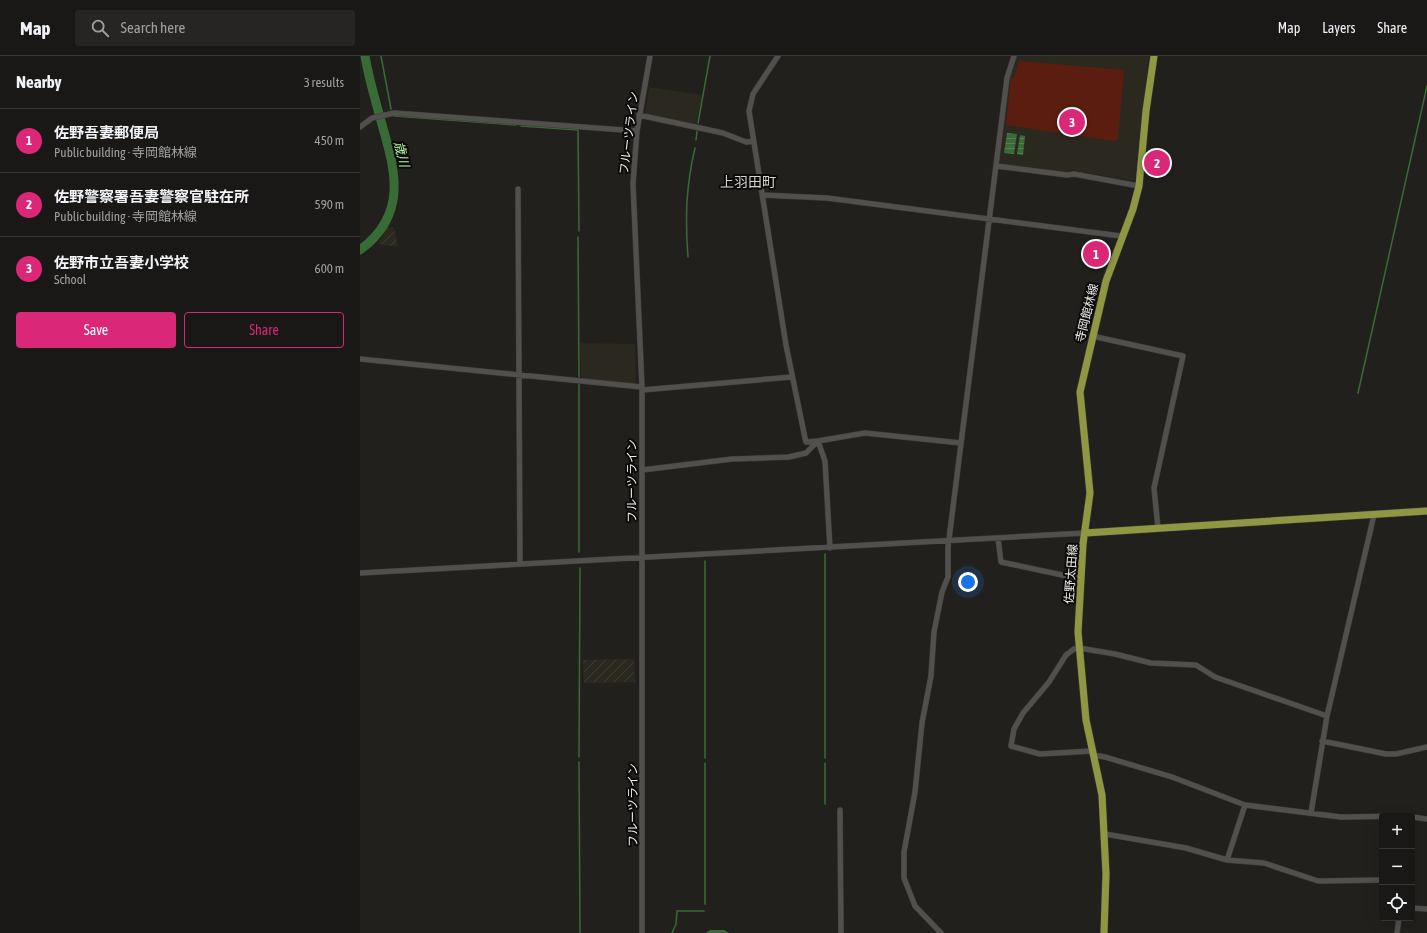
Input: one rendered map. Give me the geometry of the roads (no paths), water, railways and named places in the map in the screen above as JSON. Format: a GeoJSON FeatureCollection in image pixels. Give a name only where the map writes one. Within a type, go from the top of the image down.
{"type":"FeatureCollection","features":[{"type":"Feature","properties":{"kind":"main road","name":"寺岡館林線"},"geometry":{"type":"LineString","coordinates":[[1085,532],[1090,486],[1080,392],[1106,281],[1121,236],[1133,209],[1139,186],[1154,56]]}},
{"type":"Feature","properties":{"kind":"main road","name":"佐野太田線"},"geometry":{"type":"LineString","coordinates":[[1104,933],[1106,874],[1102,795],[1086,720],[1078,632],[1085,532],[1427,511]]}},
{"type":"Feature","properties":{"kind":"street","name":"フルーツライン"},"geometry":{"type":"LineString","coordinates":[[642,933],[642,388],[633,198],[636,131],[650,56]]}},
{"type":"Feature","properties":{"kind":"street"},"geometry":{"type":"LineString","coordinates":[[778,56],[751,100],[749,111],[792,377],[806,442],[865,433],[960,443]]}},
{"type":"Feature","properties":{"kind":"street"},"geometry":{"type":"LineString","coordinates":[[941,933],[915,906],[904,878],[904,852],[915,792],[922,723],[931,676],[934,632],[942,592],[948,577],[948,541],[960,443],[990,220],[1007,78],[1014,56]]}},
{"type":"Feature","properties":{"kind":"street"},"geometry":{"type":"LineString","coordinates":[[360,127],[372,118],[394,113],[636,131]]}},
{"type":"Feature","properties":{"kind":"street"},"geometry":{"type":"LineString","coordinates":[[639,115],[723,133],[746,142],[754,141]]}},
{"type":"Feature","properties":{"kind":"street"},"geometry":{"type":"LineString","coordinates":[[996,166],[1068,175],[1074,174],[1139,186]]}},
{"type":"Feature","properties":{"kind":"street"},"geometry":{"type":"LineString","coordinates":[[518,190],[520,564]]}},
{"type":"Feature","properties":{"kind":"street"},"geometry":{"type":"LineString","coordinates":[[762,195],[827,198],[1121,236]]}},
{"type":"Feature","properties":{"kind":"street"},"geometry":{"type":"LineString","coordinates":[[1092,336],[1183,356],[1154,488],[1158,528]]}},
{"type":"Feature","properties":{"kind":"street"},"geometry":{"type":"LineString","coordinates":[[360,359],[642,388],[792,377]]}},
{"type":"Feature","properties":{"kind":"street"},"geometry":{"type":"LineString","coordinates":[[642,470],[732,459],[790,457],[806,453],[818,441]]}},
{"type":"Feature","properties":{"kind":"street"},"geometry":{"type":"LineString","coordinates":[[818,441],[825,461],[830,548]]}},
{"type":"Feature","properties":{"kind":"street"},"geometry":{"type":"LineString","coordinates":[[1311,813],[1327,716],[1374,515]]}},
{"type":"Feature","properties":{"kind":"street"},"geometry":{"type":"LineString","coordinates":[[360,573],[830,548],[1085,532]]}},
{"type":"Feature","properties":{"kind":"street"},"geometry":{"type":"LineString","coordinates":[[998,538],[1001,562],[1081,579]]}},
{"type":"Feature","properties":{"kind":"street"},"geometry":{"type":"LineString","coordinates":[[1327,716],[1215,677],[1196,665],[1151,663],[1115,654],[1079,648],[1074,649],[1066,655],[1049,682],[1023,713],[1014,729],[1011,746],[1040,754],[1093,753],[1172,776],[1245,805],[1346,818],[1379,817]]}},
{"type":"Feature","properties":{"kind":"street"},"geometry":{"type":"LineString","coordinates":[[1322,741],[1386,754],[1396,754],[1427,747]]}},
{"type":"Feature","properties":{"kind":"street"},"geometry":{"type":"LineString","coordinates":[[1227,860],[1245,805]]}},
{"type":"Feature","properties":{"kind":"street"},"geometry":{"type":"LineString","coordinates":[[840,810],[841,933]]}},
{"type":"Feature","properties":{"kind":"street"},"geometry":{"type":"LineString","coordinates":[[1415,817],[1427,819]]}},
{"type":"Feature","properties":{"kind":"street"},"geometry":{"type":"LineString","coordinates":[[1105,834],[1186,848],[1227,860],[1269,864],[1318,881],[1379,880]]}},
{"type":"Feature","properties":{"kind":"street"},"geometry":{"type":"LineString","coordinates":[[1415,908],[1427,909]]}},
{"type":"Feature","properties":{"kind":"street"},"geometry":{"type":"LineString","coordinates":[[1397,933],[1399,921]]}},
{"type":"Feature","properties":{"kind":"waterway","name":"歳川"},"geometry":{"type":"LineString","coordinates":[[360,250],[377,235],[387,219],[393,202],[394,185],[389,148],[365,56]]}},
{"type":"Feature","properties":{"kind":"waterway"},"geometry":{"type":"LineString","coordinates":[[381,56],[391,109]]}},
{"type":"Feature","properties":{"kind":"waterway"},"geometry":{"type":"LineString","coordinates":[[698,123],[710,56]]}},
{"type":"Feature","properties":{"kind":"waterway"},"geometry":{"type":"LineString","coordinates":[[1358,393],[1427,86]]}},
{"type":"Feature","properties":{"kind":"waterway"},"geometry":{"type":"LineString","coordinates":[[394,116],[516,125]]}},
{"type":"Feature","properties":{"kind":"waterway"},"geometry":{"type":"LineString","coordinates":[[521,126],[578,130],[579,231]]}},
{"type":"Feature","properties":{"kind":"waterway"},"geometry":{"type":"LineString","coordinates":[[696,140],[697,131]]}},
{"type":"Feature","properties":{"kind":"waterway"},"geometry":{"type":"LineString","coordinates":[[688,257],[687,202],[695,148]]}},
{"type":"Feature","properties":{"kind":"waterway"},"geometry":{"type":"LineString","coordinates":[[578,237],[579,377]]}},
{"type":"Feature","properties":{"kind":"waterway"},"geometry":{"type":"LineString","coordinates":[[579,384],[579,552]]}},
{"type":"Feature","properties":{"kind":"waterway"},"geometry":{"type":"LineString","coordinates":[[825,554],[825,758]]}},
{"type":"Feature","properties":{"kind":"waterway"},"geometry":{"type":"LineString","coordinates":[[705,561],[705,758]]}},
{"type":"Feature","properties":{"kind":"waterway"},"geometry":{"type":"LineString","coordinates":[[579,757],[580,568]]}},
{"type":"Feature","properties":{"kind":"waterway"},"geometry":{"type":"LineString","coordinates":[[579,762],[580,933]]}},
{"type":"Feature","properties":{"kind":"waterway"},"geometry":{"type":"LineString","coordinates":[[705,763],[705,904]]}},
{"type":"Feature","properties":{"kind":"waterway"},"geometry":{"type":"LineString","coordinates":[[825,763],[825,804]]}},
{"type":"Feature","properties":{"kind":"waterway"},"geometry":{"type":"LineString","coordinates":[[672,933],[676,924],[677,911],[704,911]]}},
{"type":"Feature","properties":{"kind":"place","name":"佐野市立吾妻小学校"},"geometry":{"type":"Point","coordinates":[1072,122]}},
{"type":"Feature","properties":{"kind":"place","name":"佐野警察署吾妻警察官駐在所"},"geometry":{"type":"Point","coordinates":[1157,163]}},
{"type":"Feature","properties":{"kind":"place","name":"佐野吾妻郵便局"},"geometry":{"type":"Point","coordinates":[1096,254]}},
{"type":"Feature","properties":{"kind":"district","name":"上羽田町"},"geometry":{"type":"Point","coordinates":[748,182]}}]}
